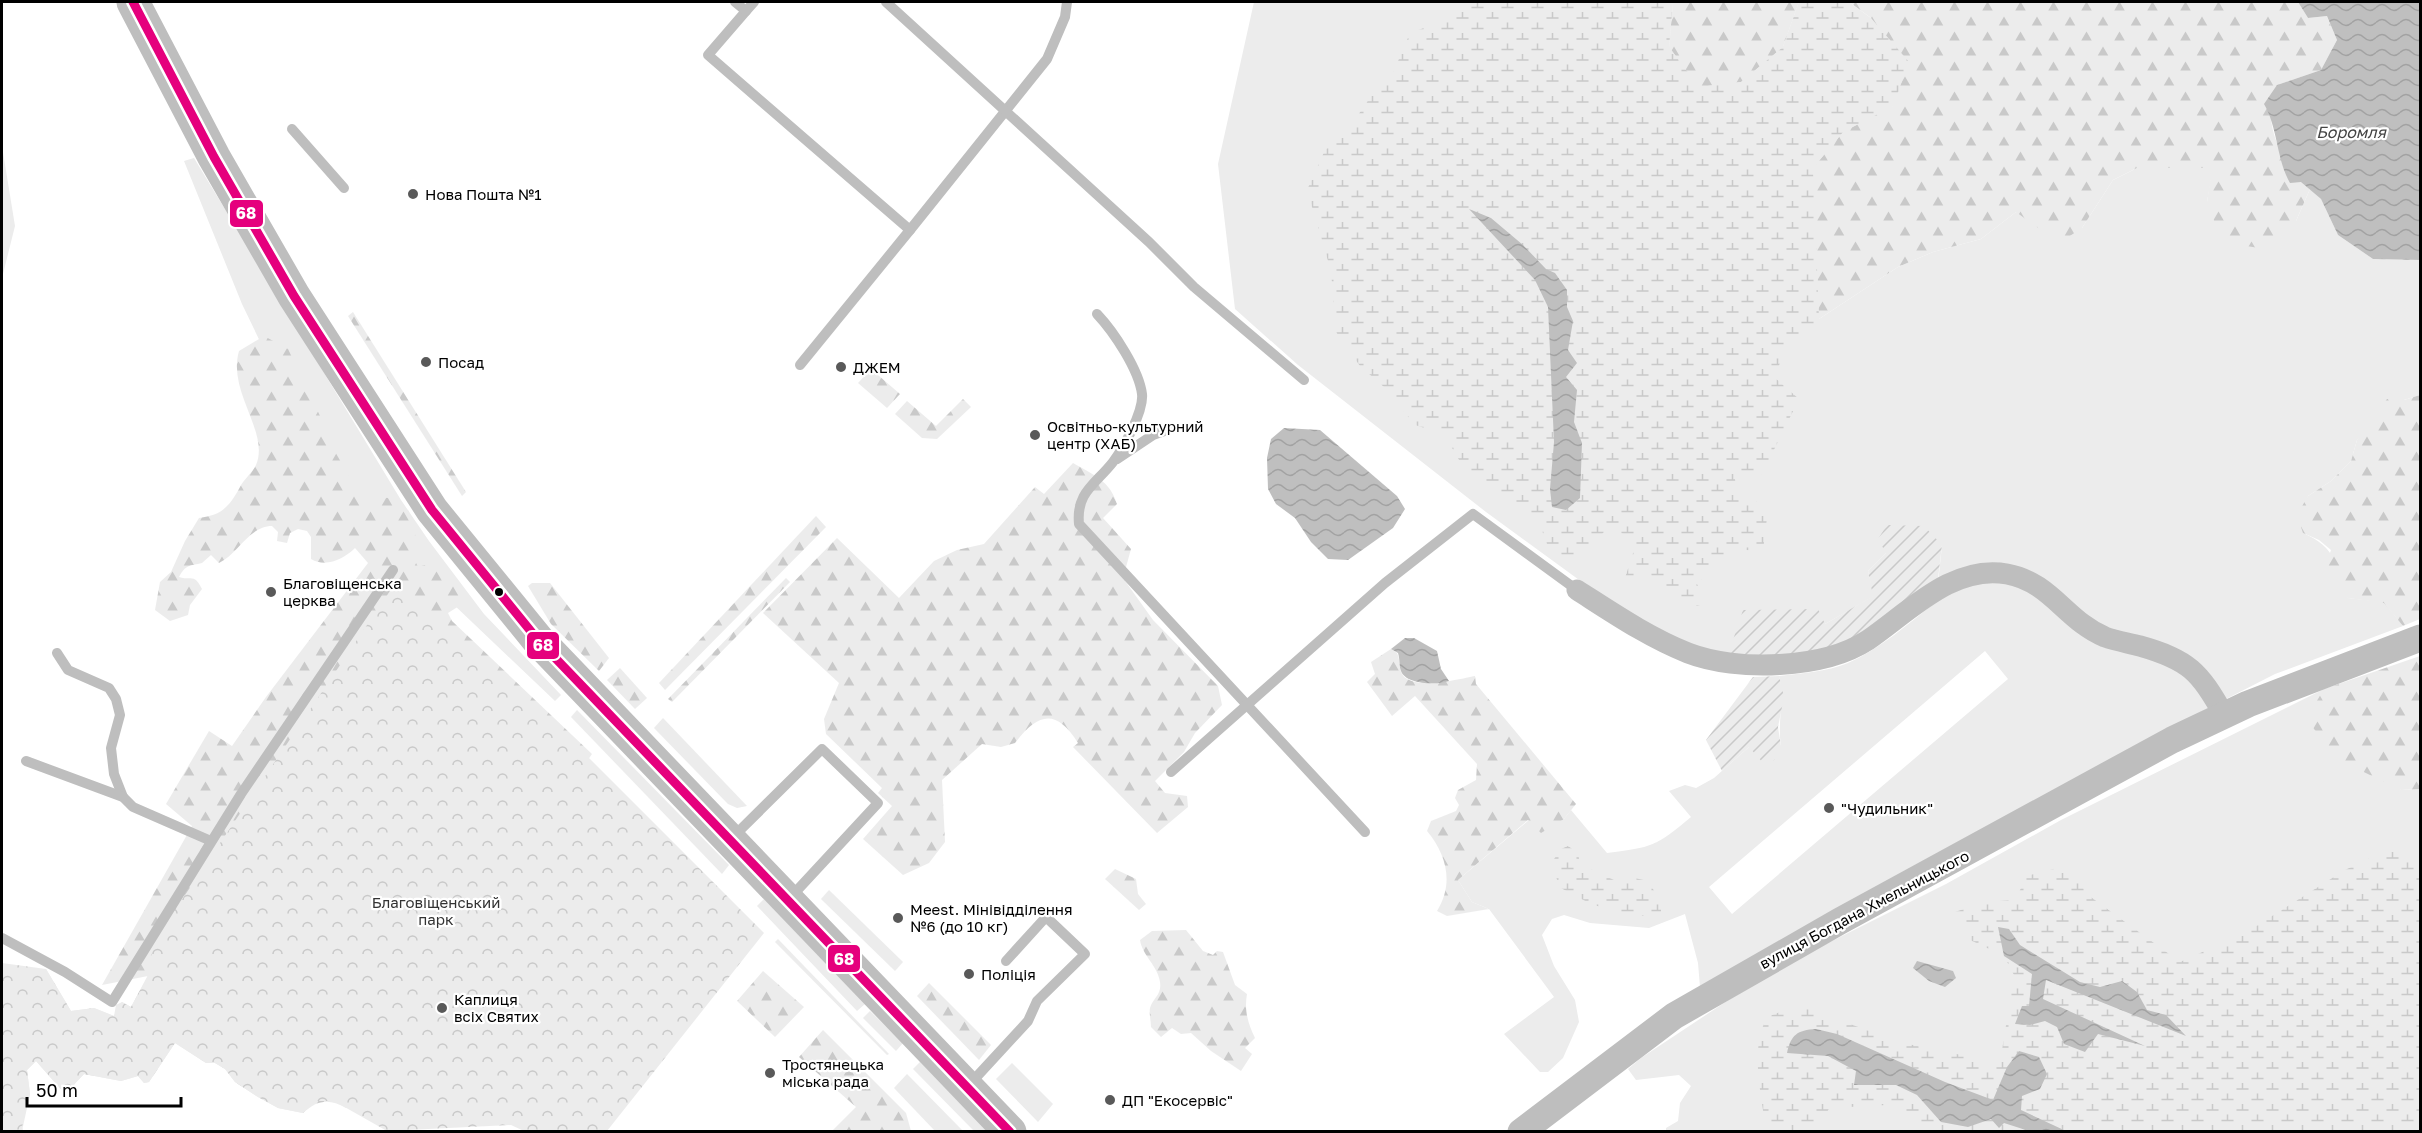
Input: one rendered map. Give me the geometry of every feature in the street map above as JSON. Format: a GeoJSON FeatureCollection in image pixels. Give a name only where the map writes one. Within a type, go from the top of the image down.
{"type":"FeatureCollection","features":[{"type":"Feature","properties":{"kind":"main road"},"geometry":{"type":"LineString","coordinates":[[133,2],[208,147],[294,296],[432,510],[538,640],[1010,1131]]}},
{"type":"Feature","properties":{"kind":"street"},"geometry":{"type":"LineString","coordinates":[[1577,590],[1655,639],[1690,654],[1722,661],[1802,664],[1835,657],[1866,641],[1947,584],[1976,573],[2006,573],[2029,579],[2048,592],[2076,620],[2104,637],[2175,657],[2194,671],[2209,688],[2224,715]]}},
{"type":"Feature","properties":{"kind":"street","name":"вулиця Богдана Хмельницького"},"geometry":{"type":"LineString","coordinates":[[1521,1131],[1674,1016],[1750,970],[2103,777],[2224,715],[2421,638]]}},
{"type":"Feature","properties":{"kind":"lane"},"geometry":{"type":"LineString","coordinates":[[735,2],[746,11]]}},
{"type":"Feature","properties":{"kind":"lane"},"geometry":{"type":"LineString","coordinates":[[754,2],[708,55],[910,230]]}},
{"type":"Feature","properties":{"kind":"lane"},"geometry":{"type":"LineString","coordinates":[[886,2],[1007,110],[1149,242],[1194,288],[1304,380]]}},
{"type":"Feature","properties":{"kind":"lane"},"geometry":{"type":"LineString","coordinates":[[801,365],[1007,110],[1056,42],[1065,17],[1067,2]]}},
{"type":"Feature","properties":{"kind":"lane"},"geometry":{"type":"LineString","coordinates":[[292,129],[344,188]]}},
{"type":"Feature","properties":{"kind":"lane"},"geometry":{"type":"LineString","coordinates":[[1097,315],[1110,327],[1124,350],[1142,396],[1133,427],[1114,461],[1090,487],[1078,506],[1079,524],[1365,831]]}},
{"type":"Feature","properties":{"kind":"lane"},"geometry":{"type":"LineString","coordinates":[[1114,461],[1154,435],[1170,429]]}},
{"type":"Feature","properties":{"kind":"lane"},"geometry":{"type":"LineString","coordinates":[[1171,772],[1385,583],[1473,514],[1577,590]]}},
{"type":"Feature","properties":{"kind":"lane"},"geometry":{"type":"LineString","coordinates":[[2,938],[112,1002],[247,784],[393,570]]}},
{"type":"Feature","properties":{"kind":"lane"},"geometry":{"type":"LineString","coordinates":[[57,653],[68,670],[109,688],[116,699],[120,715],[111,748],[114,774],[123,796],[133,807],[211,841]]}},
{"type":"Feature","properties":{"kind":"lane"},"geometry":{"type":"LineString","coordinates":[[729,841],[822,749],[878,803],[787,901]]}},
{"type":"Feature","properties":{"kind":"lane"},"geometry":{"type":"LineString","coordinates":[[26,761],[123,796]]}},
{"type":"Feature","properties":{"kind":"lane"},"geometry":{"type":"LineString","coordinates":[[967,1087],[1028,1021],[1038,1001],[1085,954],[1046,917],[1006,961]]}},
{"type":"Feature","properties":{"kind":"green space"},"geometry":{"type":"Polygon","coordinates":[[[1254,2],[1673,2],[1669,47],[1783,47],[1799,2],[1849,2],[1893,106],[1819,319],[1898,267],[1933,252],[1981,239],[2016,212],[2082,228],[2113,180],[2137,168],[2213,168],[2207,202],[2296,221],[2310,189],[2321,199],[2338,235],[2373,259],[2420,260],[2420,395],[2404,400],[2357,440],[2351,461],[2331,481],[2308,496],[2303,533],[2314,538],[2329,551],[2338,567],[2348,598],[2384,602],[2403,626],[2275,674],[2183,721],[1700,987],[1698,963],[1685,914],[1649,928],[1590,923],[1564,915],[1552,919],[1542,935],[1554,966],[1575,1000],[1579,1022],[1563,1058],[1548,1072],[1540,1072],[1504,1034],[1554,997],[1489,909],[1472,902],[1458,880],[1529,820],[1564,819],[1571,810],[1607,853],[1644,847],[1661,840],[1691,817],[1669,791],[1685,785],[1696,788],[1714,778],[1749,747],[1781,746],[1779,676],[1823,670],[1848,663],[1883,643],[1936,602],[1942,545],[1886,553],[1868,571],[1874,596],[1825,624],[1728,655],[1691,645],[1664,632],[1597,593],[1486,512],[1298,365],[1235,309],[1218,164],[1254,2]],[[1985,651],[1709,887],[1732,914],[2008,679],[1985,651]]]}},
{"type":"Feature","properties":{"kind":"green space"},"geometry":{"type":"Polygon","coordinates":[[[1468,2],[1673,2],[1669,47],[1699,87],[1741,82],[1783,47],[1799,2],[1849,2],[1871,18],[1909,62],[1893,106],[1843,132],[1813,168],[1819,319],[1786,349],[1774,377],[1799,399],[1762,474],[1735,479],[1736,489],[1768,509],[1763,551],[1730,549],[1697,584],[1700,590],[1700,605],[1686,608],[1670,594],[1660,578],[1644,574],[1625,578],[1635,547],[1624,534],[1607,530],[1593,541],[1576,563],[1548,547],[1539,522],[1520,513],[1462,465],[1444,434],[1415,425],[1384,387],[1360,366],[1336,332],[1331,271],[1307,190],[1325,150],[1349,128],[1374,92],[1393,73],[1410,33],[1457,16],[1468,2]]]}},
{"type":"Feature","properties":{"kind":"green space"},"geometry":{"type":"Polygon","coordinates":[[[1673,2],[1799,2],[1783,47],[1741,82],[1699,87],[1669,47],[1673,2]]]}},
{"type":"Feature","properties":{"kind":"green space"},"geometry":{"type":"Polygon","coordinates":[[[1849,2],[2298,2],[2308,18],[2327,16],[2337,40],[2321,70],[2277,85],[2271,109],[2272,127],[2279,147],[2290,167],[2310,189],[2296,221],[2265,249],[2222,242],[2207,202],[2212,168],[2137,168],[2113,180],[2082,228],[2059,243],[2016,212],[1981,239],[1933,252],[1898,267],[1819,319],[1813,168],[1843,132],[1893,106],[1871,18],[1849,2]]]}},
{"type":"Feature","properties":{"kind":"green space"},"geometry":{"type":"Polygon","coordinates":[[[2,146],[15,226],[2,278],[2,146]]]}},
{"type":"Feature","properties":{"kind":"green space"},"geometry":{"type":"Polygon","coordinates":[[[194,158],[401,500],[484,614],[561,695],[555,701],[452,603],[413,570],[293,410],[242,304],[184,161],[194,158]]]}},
{"type":"Feature","properties":{"kind":"green space"},"geometry":{"type":"Polygon","coordinates":[[[353,312],[466,492],[462,496],[348,316],[353,312]]]}},
{"type":"Feature","properties":{"kind":"green space","name":"Благовіщенський парк"},"geometry":{"type":"Polygon","coordinates":[[[264,336],[288,349],[321,418],[330,443],[357,490],[369,497],[390,498],[409,511],[415,534],[414,553],[418,567],[435,562],[467,601],[448,613],[452,621],[592,754],[346,1108],[334,1103],[323,1102],[313,1105],[303,1113],[278,1108],[235,1082],[225,1069],[215,1063],[206,1063],[175,1043],[149,1082],[144,1083],[138,1076],[121,1081],[84,1074],[65,1094],[36,1061],[27,1070],[30,1094],[22,1131],[2,1131],[2,966],[7,969],[46,969],[71,1011],[94,1008],[114,1016],[122,1002],[131,1007],[148,976],[102,985],[192,826],[166,804],[209,731],[232,746],[266,697],[368,563],[355,548],[346,556],[334,561],[317,562],[311,559],[311,537],[307,531],[298,529],[290,533],[287,543],[277,541],[278,532],[272,526],[264,527],[250,535],[219,563],[211,555],[202,563],[189,566],[184,570],[179,577],[194,579],[202,589],[190,605],[188,615],[170,621],[155,610],[160,582],[171,572],[185,541],[199,518],[214,515],[224,509],[256,465],[259,452],[258,439],[243,396],[237,366],[239,351],[264,336]]]}},
{"type":"Feature","properties":{"kind":"green space"},"geometry":{"type":"Polygon","coordinates":[[[871,369],[900,394],[887,408],[858,383],[871,369]]]}},
{"type":"Feature","properties":{"kind":"green space"},"geometry":{"type":"Polygon","coordinates":[[[2420,395],[2420,619],[2403,626],[2384,603],[2348,598],[2323,574],[2331,550],[2319,540],[2303,533],[2297,515],[2308,496],[2331,481],[2351,461],[2357,440],[2387,399],[2404,400],[2420,395]]]}},
{"type":"Feature","properties":{"kind":"green space"},"geometry":{"type":"Polygon","coordinates":[[[963,399],[971,407],[937,439],[922,438],[895,414],[907,401],[936,426],[963,399]]]}},
{"type":"Feature","properties":{"kind":"green space"},"geometry":{"type":"Polygon","coordinates":[[[1073,463],[1100,479],[1114,496],[1117,504],[1103,518],[1131,549],[1123,578],[1153,620],[1218,686],[1222,705],[1195,733],[1184,752],[1155,781],[1165,793],[1187,796],[1188,807],[1157,833],[1073,747],[1078,743],[1070,732],[1062,724],[1047,719],[1031,725],[1015,743],[1001,747],[982,744],[942,780],[945,842],[929,863],[903,875],[863,839],[892,806],[878,793],[882,788],[826,734],[824,719],[839,683],[763,613],[837,538],[899,598],[934,561],[957,550],[984,544],[1035,487],[1044,494],[1073,463]]]}},
{"type":"Feature","properties":{"kind":"green space"},"geometry":{"type":"Polygon","coordinates":[[[816,516],[826,527],[665,690],[659,683],[816,516]]]}},
{"type":"Feature","properties":{"kind":"green space"},"geometry":{"type":"Polygon","coordinates":[[[1887,525],[1924,526],[1942,545],[1938,579],[1881,622],[1843,644],[1802,654],[1728,655],[1743,610],[1818,609],[1825,624],[1873,596],[1868,571],[1886,553],[1878,539],[1887,525]]]}},
{"type":"Feature","properties":{"kind":"green space"},"geometry":{"type":"Polygon","coordinates":[[[786,578],[790,582],[672,702],[668,699],[786,578]]]}},
{"type":"Feature","properties":{"kind":"green space","name":"Благовіщенський парк"},"geometry":{"type":"Polygon","coordinates":[[[396,582],[576,745],[764,933],[607,1131],[524,1131],[511,1125],[387,1131],[334,1101],[316,1101],[303,1113],[278,1108],[235,1082],[225,1069],[215,1063],[206,1063],[175,1043],[149,1082],[144,1083],[138,1076],[121,1081],[84,1074],[65,1094],[36,1061],[27,1070],[30,1094],[21,1131],[2,1132],[2,963],[46,969],[71,1011],[94,1008],[114,1016],[116,1005],[122,1002],[131,1007],[148,975],[154,941],[396,582]]]}},
{"type":"Feature","properties":{"kind":"green space"},"geometry":{"type":"Polygon","coordinates":[[[532,583],[550,583],[609,658],[599,671],[551,624],[528,586],[532,583]]]}},
{"type":"Feature","properties":{"kind":"green space"},"geometry":{"type":"Polygon","coordinates":[[[1391,649],[1397,653],[1401,672],[1413,681],[1435,683],[1475,676],[1476,684],[1576,804],[1564,819],[1541,833],[1528,820],[1458,880],[1472,902],[1489,909],[1447,916],[1437,911],[1445,890],[1446,870],[1439,850],[1427,831],[1431,821],[1456,811],[1459,805],[1455,798],[1458,790],[1476,780],[1477,764],[1415,696],[1392,716],[1367,682],[1375,674],[1371,662],[1391,649]]]}},
{"type":"Feature","properties":{"kind":"green space"},"geometry":{"type":"Polygon","coordinates":[[[2420,656],[2420,789],[2401,790],[2339,760],[2306,719],[2324,689],[2420,656]]]}},
{"type":"Feature","properties":{"kind":"green space"},"geometry":{"type":"Polygon","coordinates":[[[620,668],[647,698],[635,709],[607,680],[620,668]]]}},
{"type":"Feature","properties":{"kind":"green space"},"geometry":{"type":"Polygon","coordinates":[[[1779,676],[1784,697],[1778,727],[1781,746],[1774,760],[1764,764],[1749,747],[1722,771],[1706,740],[1753,677],[1779,676]]]}},
{"type":"Feature","properties":{"kind":"green space"},"geometry":{"type":"Polygon","coordinates":[[[2324,689],[2401,790],[2420,789],[2420,1131],[1666,1131],[1666,1128],[1678,1121],[1680,1103],[1691,1086],[1679,1075],[1636,1080],[1628,1069],[1730,999],[1820,947],[1946,884],[2061,820],[2324,689]]]}},
{"type":"Feature","properties":{"kind":"green space"},"geometry":{"type":"Polygon","coordinates":[[[577,710],[729,865],[722,874],[571,717],[577,710]]]}},
{"type":"Feature","properties":{"kind":"green space"},"geometry":{"type":"Polygon","coordinates":[[[663,718],[747,806],[737,808],[728,804],[654,728],[663,718]]]}},
{"type":"Feature","properties":{"kind":"green space"},"geometry":{"type":"Polygon","coordinates":[[[1568,846],[1578,853],[1580,864],[1616,881],[1630,877],[1648,881],[1661,902],[1661,923],[1634,912],[1620,913],[1591,904],[1559,887],[1552,862],[1561,849],[1568,846]]]}},
{"type":"Feature","properties":{"kind":"green space"},"geometry":{"type":"Polygon","coordinates":[[[2391,848],[2420,864],[2420,1131],[1922,1131],[1887,1105],[1849,1107],[1835,1103],[1821,1118],[1817,1131],[1766,1131],[1758,1073],[1759,1044],[1767,1017],[1785,1010],[1808,1009],[1903,1043],[2000,1063],[2014,975],[2004,956],[1968,939],[1955,912],[1984,902],[2015,900],[2027,876],[2068,865],[2088,895],[2180,962],[2245,933],[2345,870],[2391,848]]]}},
{"type":"Feature","properties":{"kind":"green space"},"geometry":{"type":"Polygon","coordinates":[[[1115,869],[1136,879],[1138,894],[1146,904],[1139,910],[1105,879],[1115,869]]]}},
{"type":"Feature","properties":{"kind":"green space"},"geometry":{"type":"Polygon","coordinates":[[[829,890],[903,962],[895,971],[821,899],[829,890]]]}},
{"type":"Feature","properties":{"kind":"green space"},"geometry":{"type":"Polygon","coordinates":[[[764,899],[865,1004],[857,1011],[757,906],[764,899]]]}},
{"type":"Feature","properties":{"kind":"green space"},"geometry":{"type":"Polygon","coordinates":[[[1186,930],[1203,951],[1213,955],[1217,951],[1223,952],[1235,985],[1247,994],[1247,1017],[1255,1038],[1245,1048],[1252,1054],[1241,1071],[1211,1051],[1191,1033],[1181,1034],[1172,1028],[1161,1037],[1151,1027],[1150,1008],[1159,993],[1160,982],[1140,940],[1152,931],[1186,930]]]}},
{"type":"Feature","properties":{"kind":"green space"},"geometry":{"type":"Polygon","coordinates":[[[778,939],[889,1054],[887,1055],[775,942],[778,939]]]}},
{"type":"Feature","properties":{"kind":"green space"},"geometry":{"type":"Polygon","coordinates":[[[763,971],[804,1007],[775,1037],[737,1001],[763,971]]]}},
{"type":"Feature","properties":{"kind":"green space"},"geometry":{"type":"Polygon","coordinates":[[[929,983],[991,1045],[979,1060],[917,996],[929,983]]]}},
{"type":"Feature","properties":{"kind":"green space"},"geometry":{"type":"Polygon","coordinates":[[[870,1011],[903,1043],[896,1051],[863,1018],[870,1011]]]}},
{"type":"Feature","properties":{"kind":"green space"},"geometry":{"type":"Polygon","coordinates":[[[823,1030],[906,1113],[911,1131],[832,1131],[856,1107],[799,1057],[823,1030]]]}},
{"type":"Feature","properties":{"kind":"green space"},"geometry":{"type":"Polygon","coordinates":[[[920,1062],[987,1131],[974,1131],[913,1069],[920,1062]]]}},
{"type":"Feature","properties":{"kind":"green space"},"geometry":{"type":"Polygon","coordinates":[[[1012,1063],[1053,1104],[1038,1122],[996,1079],[1012,1063]]]}},
{"type":"Feature","properties":{"kind":"green space"},"geometry":{"type":"Polygon","coordinates":[[[907,1074],[963,1131],[935,1131],[894,1088],[907,1074]]]}},
{"type":"Feature","properties":{"kind":"water","name":"Боромля"},"geometry":{"type":"Polygon","coordinates":[[[2298,2],[2420,2],[2420,260],[2373,259],[2338,235],[2321,199],[2301,182],[2290,183],[2285,173],[2269,113],[2264,104],[2277,85],[2321,70],[2337,40],[2327,16],[2308,18],[2298,2]]]}},
{"type":"Feature","properties":{"kind":"water"},"geometry":{"type":"Polygon","coordinates":[[[1469,209],[1491,218],[1523,245],[1546,269],[1555,273],[1567,290],[1567,307],[1573,321],[1568,350],[1577,363],[1566,377],[1577,390],[1574,422],[1582,443],[1580,498],[1566,510],[1552,507],[1550,489],[1554,442],[1548,307],[1535,280],[1469,209]]]}},
{"type":"Feature","properties":{"kind":"water"},"geometry":{"type":"Polygon","coordinates":[[[1284,428],[1320,430],[1397,496],[1405,509],[1393,528],[1348,560],[1328,559],[1311,542],[1295,518],[1276,504],[1268,489],[1267,458],[1271,439],[1284,428]]]}},
{"type":"Feature","properties":{"kind":"water"},"geometry":{"type":"Polygon","coordinates":[[[1405,638],[1414,638],[1437,651],[1441,669],[1449,681],[1423,683],[1404,676],[1400,669],[1398,653],[1391,649],[1405,638]]]}},
{"type":"Feature","properties":{"kind":"water"},"geometry":{"type":"Polygon","coordinates":[[[1998,927],[2009,929],[2020,945],[2080,982],[2100,987],[2122,981],[2137,992],[2147,1010],[2166,1015],[2186,1036],[2046,980],[2043,999],[2145,1046],[2098,1034],[2085,1052],[2064,1044],[2057,1027],[2045,1021],[2030,1025],[2015,1024],[2022,1006],[2029,1006],[2032,974],[2004,956],[1998,927]]]}},
{"type":"Feature","properties":{"kind":"water"},"geometry":{"type":"Polygon","coordinates":[[[1917,961],[1953,971],[1956,978],[1945,987],[1929,981],[1913,968],[1917,961]]]}},
{"type":"Feature","properties":{"kind":"water"},"geometry":{"type":"Polygon","coordinates":[[[1816,1029],[1837,1034],[1945,1082],[1993,1100],[2007,1067],[2019,1051],[2039,1057],[2047,1074],[2040,1089],[2022,1096],[2021,1110],[2066,1131],[2029,1131],[2004,1123],[1999,1128],[1991,1119],[1968,1127],[1941,1122],[1917,1095],[1896,1085],[1854,1085],[1856,1071],[1828,1056],[1787,1053],[1796,1035],[1816,1029]]]}},
{"type":"Feature","properties":{"kind":"transit line","name":"68"},"geometry":{"type":"LineString","coordinates":[[133,2],[214,157],[294,296],[432,510],[538,640],[1010,1132]]}},
{"type":"Feature","properties":{"kind":"place","name":"Нова Пошта №1"},"geometry":{"type":"Point","coordinates":[413,194]}},
{"type":"Feature","properties":{"kind":"place","name":"Посад"},"geometry":{"type":"Point","coordinates":[426,362]}},
{"type":"Feature","properties":{"kind":"place","name":"ДЖЕМ"},"geometry":{"type":"Point","coordinates":[841,367]}},
{"type":"Feature","properties":{"kind":"place","name":"Освітньо-культурний центр (ХАБ)"},"geometry":{"type":"Point","coordinates":[1035,435]}},
{"type":"Feature","properties":{"kind":"place","name":"Благовіщенська церква"},"geometry":{"type":"Point","coordinates":[271,592]}},
{"type":"Feature","properties":{"kind":"place","name":"\"Чудильник\""},"geometry":{"type":"Point","coordinates":[1829,808]}},
{"type":"Feature","properties":{"kind":"place","name":"Meest. Мінівідділення №6 (до 10 кг)"},"geometry":{"type":"Point","coordinates":[898,918]}},
{"type":"Feature","properties":{"kind":"place","name":"Поліція"},"geometry":{"type":"Point","coordinates":[969,974]}},
{"type":"Feature","properties":{"kind":"place","name":"Каплиця всіх Святих"},"geometry":{"type":"Point","coordinates":[442,1008]}},
{"type":"Feature","properties":{"kind":"place","name":"Тростянецька міська рада"},"geometry":{"type":"Point","coordinates":[770,1073]}},
{"type":"Feature","properties":{"kind":"place","name":"ДП \"Екосервіс\""},"geometry":{"type":"Point","coordinates":[1110,1100]}}]}
